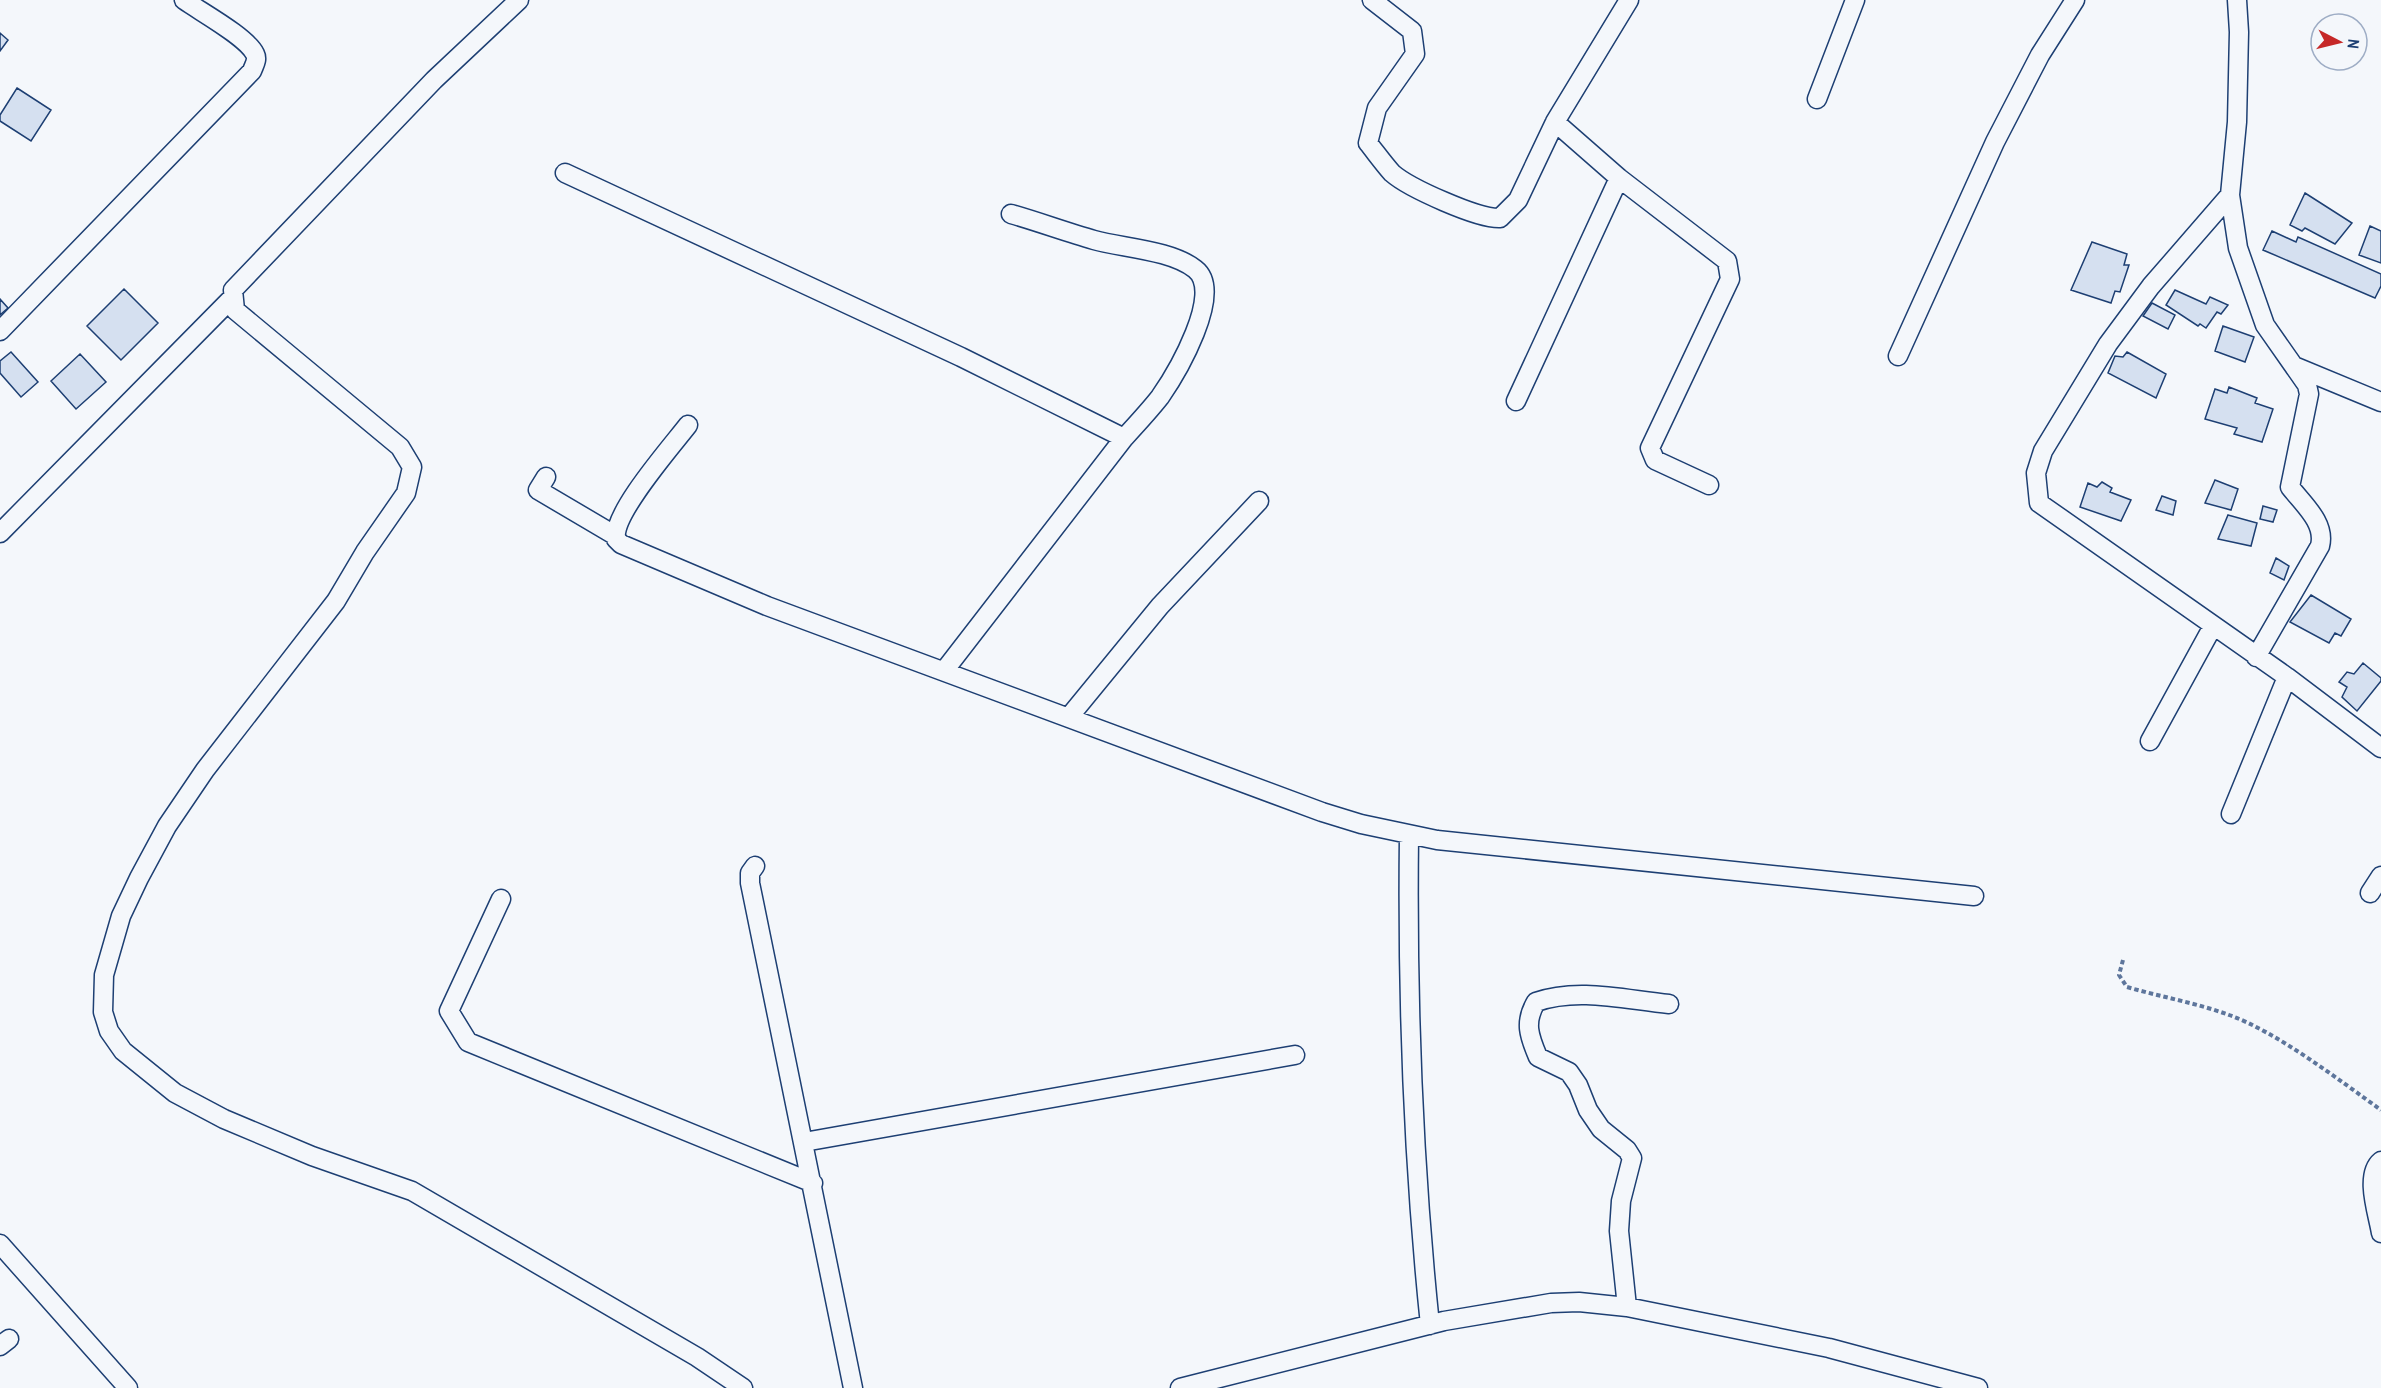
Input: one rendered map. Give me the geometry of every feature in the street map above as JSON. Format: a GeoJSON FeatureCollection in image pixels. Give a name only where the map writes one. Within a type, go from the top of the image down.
{"type":"FeatureCollection","features":[{"type":"Feature","properties":{"kind":"street"},"geometry":{"type":"LineString","coordinates":[[0,331],[252,71],[256,60],[254,52],[246,43],[184,0]]}},
{"type":"Feature","properties":{"kind":"street"},"geometry":{"type":"LineString","coordinates":[[519,0],[434,80],[233,290],[235,310],[400,447],[412,467],[406,493],[365,552],[336,601],[205,770],[167,826],[144,867],[121,916],[104,975],[103,1012],[108,1031],[123,1051],[175,1093],[224,1119],[312,1156],[412,1191],[697,1357],[743,1388]]}},
{"type":"Feature","properties":{"kind":"street"},"geometry":{"type":"LineString","coordinates":[[1372,0],[1412,31],[1415,54],[1377,108],[1368,143],[1394,174],[1479,216],[1500,218],[1518,200],[1555,122],[1629,0]]}},
{"type":"Feature","properties":{"kind":"street"},"geometry":{"type":"LineString","coordinates":[[1817,99],[1855,0]]}},
{"type":"Feature","properties":{"kind":"street"},"geometry":{"type":"LineString","coordinates":[[1898,356],[1995,142],[2040,55],[2075,0]]}},
{"type":"Feature","properties":{"kind":"street"},"geometry":{"type":"LineString","coordinates":[[2237,0],[2239,32],[2237,122],[2230,195],[2238,248],[2265,325],[2307,385],[2309,394],[2290,487],[2320,527],[2322,537],[2320,546],[2256,657]]}},
{"type":"Feature","properties":{"kind":"street"},"geometry":{"type":"LineString","coordinates":[[1555,122],[1620,178],[1727,261],[1731,272],[1730,279],[1650,448],[1655,460],[1709,485]]}},
{"type":"Feature","properties":{"kind":"street"},"geometry":{"type":"LineString","coordinates":[[565,173],[961,357],[1124,438]]}},
{"type":"Feature","properties":{"kind":"street"},"geometry":{"type":"LineString","coordinates":[[1516,401],[1620,178]]}},
{"type":"Feature","properties":{"kind":"street"},"geometry":{"type":"LineString","coordinates":[[2230,195],[2151,286],[2108,344],[2043,452],[2036,473],[2039,503],[2287,677],[2381,748]]}},
{"type":"Feature","properties":{"kind":"street"},"geometry":{"type":"LineString","coordinates":[[944,671],[1124,438],[1159,398],[1183,360],[1205,298],[1200,276],[1195,268],[1168,257],[1095,240],[1011,214]]}},
{"type":"Feature","properties":{"kind":"street"},"geometry":{"type":"LineString","coordinates":[[0,533],[232,298]]}},
{"type":"Feature","properties":{"kind":"street"},"geometry":{"type":"LineString","coordinates":[[2294,366],[2381,402]]}},
{"type":"Feature","properties":{"kind":"street"},"geometry":{"type":"LineString","coordinates":[[688,425],[645,480],[616,525],[618,542],[757,601],[1322,812],[1409,835],[1652,864],[1974,896]]}},
{"type":"Feature","properties":{"kind":"street"},"geometry":{"type":"LineString","coordinates":[[546,477],[538,490],[616,536]]}},
{"type":"Feature","properties":{"kind":"street"},"geometry":{"type":"LineString","coordinates":[[1069,717],[1160,606],[1258,501]]}},
{"type":"Feature","properties":{"kind":"street"},"geometry":{"type":"LineString","coordinates":[[2150,741],[2213,626]]}},
{"type":"Feature","properties":{"kind":"street"},"geometry":{"type":"LineString","coordinates":[[2230,814],[2287,677]]}},
{"type":"Feature","properties":{"kind":"street"},"geometry":{"type":"LineString","coordinates":[[1409,835],[1408,936],[1411,1039],[1421,1240],[1430,1325]]}},
{"type":"Feature","properties":{"kind":"street"},"geometry":{"type":"LineString","coordinates":[[755,866],[750,873],[750,883],[813,1183],[852,1388]]}},
{"type":"Feature","properties":{"kind":"street"},"geometry":{"type":"LineString","coordinates":[[2370,893],[2381,876]]}},
{"type":"Feature","properties":{"kind":"street"},"geometry":{"type":"LineString","coordinates":[[501,899],[449,1011],[468,1042],[813,1183]]}},
{"type":"Feature","properties":{"kind":"street"},"geometry":{"type":"LineString","coordinates":[[1627,1307],[1619,1231],[1621,1201],[1632,1158],[1627,1150],[1601,1129],[1588,1110],[1578,1084],[1569,1072],[1538,1057],[1527,1029],[1530,1012],[1536,1002],[1550,997],[1569,994],[1670,1004]]}},
{"type":"Feature","properties":{"kind":"street"},"geometry":{"type":"LineString","coordinates":[[804,1142],[1295,1055]]}},
{"type":"Feature","properties":{"kind":"street"},"geometry":{"type":"LineString","coordinates":[[2381,1161],[2376,1165],[2373,1181],[2381,1233]]}},
{"type":"Feature","properties":{"kind":"street"},"geometry":{"type":"LineString","coordinates":[[0,1244],[128,1388]]}},
{"type":"Feature","properties":{"kind":"street"},"geometry":{"type":"LineString","coordinates":[[1180,1388],[1240,1375],[1430,1325],[1551,1303],[1607,1304],[1627,1307],[1829,1348],[1978,1388]]}},
{"type":"Feature","properties":{"kind":"path"},"geometry":{"type":"LineString","coordinates":[[2123,960],[2119,975],[2127,987],[2230,1015],[2263,1032],[2332,1075],[2381,1110]]}},
{"type":"Feature","properties":{"kind":"building"},"geometry":{"type":"Polygon","coordinates":[[[0,33],[8,40],[0,51],[0,33]]]}},
{"type":"Feature","properties":{"kind":"building"},"geometry":{"type":"Polygon","coordinates":[[[17,88],[51,110],[31,141],[0,121],[0,115],[17,88]]]}},
{"type":"Feature","properties":{"kind":"building"},"geometry":{"type":"Polygon","coordinates":[[[2305,193],[2352,223],[2335,244],[2305,228],[2302,231],[2290,225],[2305,193]]]}},
{"type":"Feature","properties":{"kind":"building"},"geometry":{"type":"Polygon","coordinates":[[[2370,226],[2381,231],[2381,263],[2359,255],[2370,226]]]}},
{"type":"Feature","properties":{"kind":"building"},"geometry":{"type":"Polygon","coordinates":[[[2272,231],[2296,242],[2298,237],[2381,274],[2381,286],[2375,298],[2263,250],[2272,231]]]}},
{"type":"Feature","properties":{"kind":"building"},"geometry":{"type":"Polygon","coordinates":[[[2092,242],[2127,254],[2124,265],[2129,265],[2120,292],[2115,291],[2111,303],[2071,290],[2092,242]]]}},
{"type":"Feature","properties":{"kind":"building"},"geometry":{"type":"Polygon","coordinates":[[[124,289],[158,323],[121,360],[87,326],[124,289]]]}},
{"type":"Feature","properties":{"kind":"building"},"geometry":{"type":"Polygon","coordinates":[[[2175,290],[2206,304],[2210,297],[2228,305],[2221,314],[2217,312],[2206,328],[2200,324],[2198,326],[2166,305],[2175,290]]]}},
{"type":"Feature","properties":{"kind":"building"},"geometry":{"type":"Polygon","coordinates":[[[0,299],[8,308],[0,315],[0,299]]]}},
{"type":"Feature","properties":{"kind":"building"},"geometry":{"type":"Polygon","coordinates":[[[2152,303],[2175,315],[2168,329],[2143,316],[2152,303]]]}},
{"type":"Feature","properties":{"kind":"building"},"geometry":{"type":"Polygon","coordinates":[[[2223,326],[2254,337],[2245,362],[2215,351],[2223,326]]]}},
{"type":"Feature","properties":{"kind":"building"},"geometry":{"type":"Polygon","coordinates":[[[11,352],[38,382],[21,397],[0,373],[0,361],[11,352]]]}},
{"type":"Feature","properties":{"kind":"building"},"geometry":{"type":"Polygon","coordinates":[[[2127,352],[2166,374],[2156,398],[2108,373],[2115,356],[2123,357],[2127,352]]]}},
{"type":"Feature","properties":{"kind":"building"},"geometry":{"type":"Polygon","coordinates":[[[80,354],[106,382],[76,409],[51,381],[80,354]]]}},
{"type":"Feature","properties":{"kind":"building"},"geometry":{"type":"Polygon","coordinates":[[[2229,387],[2257,398],[2255,403],[2273,409],[2262,442],[2234,434],[2237,428],[2205,419],[2215,389],[2227,393],[2229,387]]]}},
{"type":"Feature","properties":{"kind":"building"},"geometry":{"type":"Polygon","coordinates":[[[2215,480],[2238,489],[2231,510],[2205,503],[2215,480]]]}},
{"type":"Feature","properties":{"kind":"building"},"geometry":{"type":"Polygon","coordinates":[[[2102,482],[2112,488],[2110,492],[2131,500],[2121,521],[2080,507],[2088,483],[2097,487],[2102,482]]]}},
{"type":"Feature","properties":{"kind":"building"},"geometry":{"type":"Polygon","coordinates":[[[2162,496],[2176,501],[2173,515],[2156,510],[2162,496]]]}},
{"type":"Feature","properties":{"kind":"building"},"geometry":{"type":"Polygon","coordinates":[[[2263,506],[2277,510],[2273,522],[2260,519],[2263,506]]]}},
{"type":"Feature","properties":{"kind":"building"},"geometry":{"type":"Polygon","coordinates":[[[2228,515],[2257,523],[2251,546],[2218,539],[2228,515]]]}},
{"type":"Feature","properties":{"kind":"building"},"geometry":{"type":"Polygon","coordinates":[[[2276,558],[2289,566],[2284,580],[2270,573],[2276,558]]]}},
{"type":"Feature","properties":{"kind":"building"},"geometry":{"type":"Polygon","coordinates":[[[2311,595],[2351,619],[2341,636],[2335,633],[2329,643],[2290,622],[2311,595]]]}},
{"type":"Feature","properties":{"kind":"building"},"geometry":{"type":"Polygon","coordinates":[[[2363,663],[2381,678],[2381,681],[2357,711],[2342,697],[2347,687],[2339,682],[2347,672],[2354,674],[2363,663]]]}}]}
